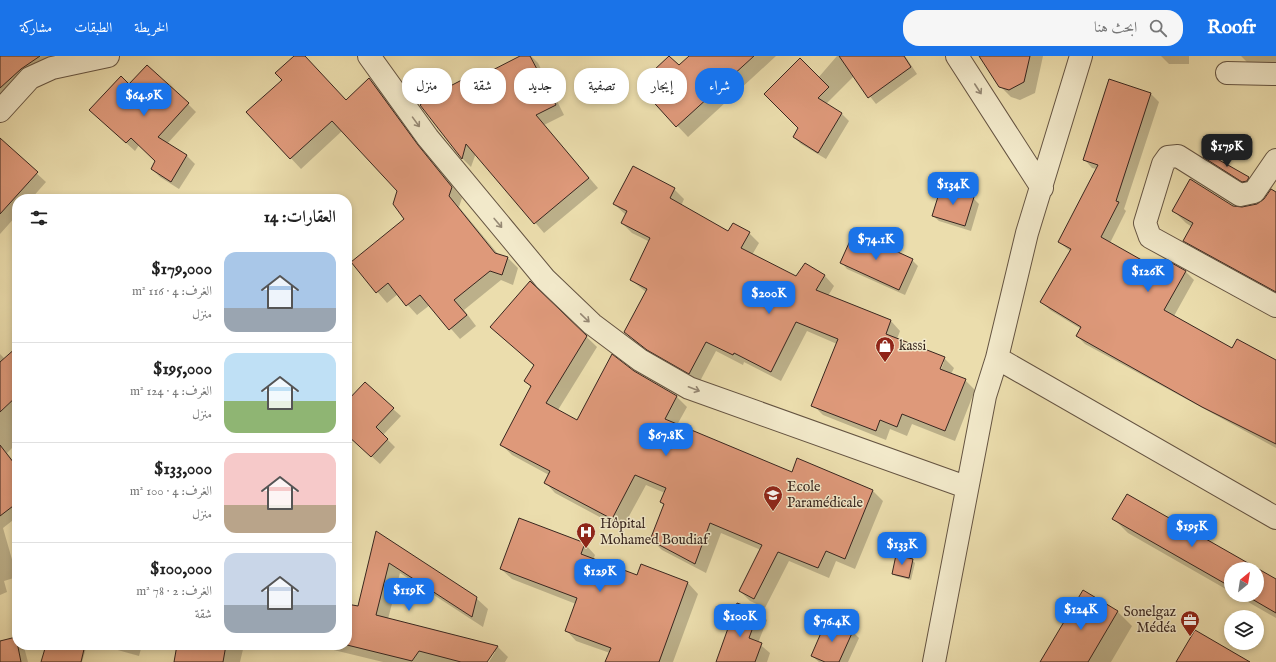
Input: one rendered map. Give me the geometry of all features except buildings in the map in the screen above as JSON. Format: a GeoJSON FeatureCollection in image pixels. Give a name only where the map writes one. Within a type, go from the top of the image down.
{"type":"FeatureCollection","features":[{"type":"Feature","properties":{"kind":"street"},"geometry":{"type":"LineString","coordinates":[[0,111],[30,78],[52,68],[108,56]]}},
{"type":"Feature","properties":{"kind":"street"},"geometry":{"type":"LineString","coordinates":[[368,56],[428,138],[545,279],[592,324],[640,360],[690,388],[966,487]]}},
{"type":"Feature","properties":{"kind":"street"},"geometry":{"type":"LineString","coordinates":[[957,56],[1042,188]]}},
{"type":"Feature","properties":{"kind":"street"},"geometry":{"type":"LineString","coordinates":[[934,662],[966,487],[985,396],[997,358],[1027,233],[1042,188],[1081,56]]}},
{"type":"Feature","properties":{"kind":"street"},"geometry":{"type":"LineString","coordinates":[[1227,73],[1276,74]]}},
{"type":"Feature","properties":{"kind":"street"},"geometry":{"type":"LineString","coordinates":[[1276,160],[1254,192],[1240,195],[1178,156],[1168,157],[1164,164],[1145,223],[1150,237],[1276,306]]}},
{"type":"Feature","properties":{"kind":"street"},"geometry":{"type":"LineString","coordinates":[[997,358],[1276,518]]}},
{"type":"Feature","properties":{"kind":"place","name":"kassi"},"geometry":{"type":"Point","coordinates":[885,363]}},
{"type":"Feature","properties":{"kind":"place","name":"Ecole Paramédicale"},"geometry":{"type":"Point","coordinates":[773,512]}},
{"type":"Feature","properties":{"kind":"place","name":"Hôpital Mohamed Boudiaf"},"geometry":{"type":"Point","coordinates":[586,549]}},
{"type":"Feature","properties":{"kind":"place","name":"Sonelgaz Médéa"},"geometry":{"type":"Point","coordinates":[1190,637]}}]}
